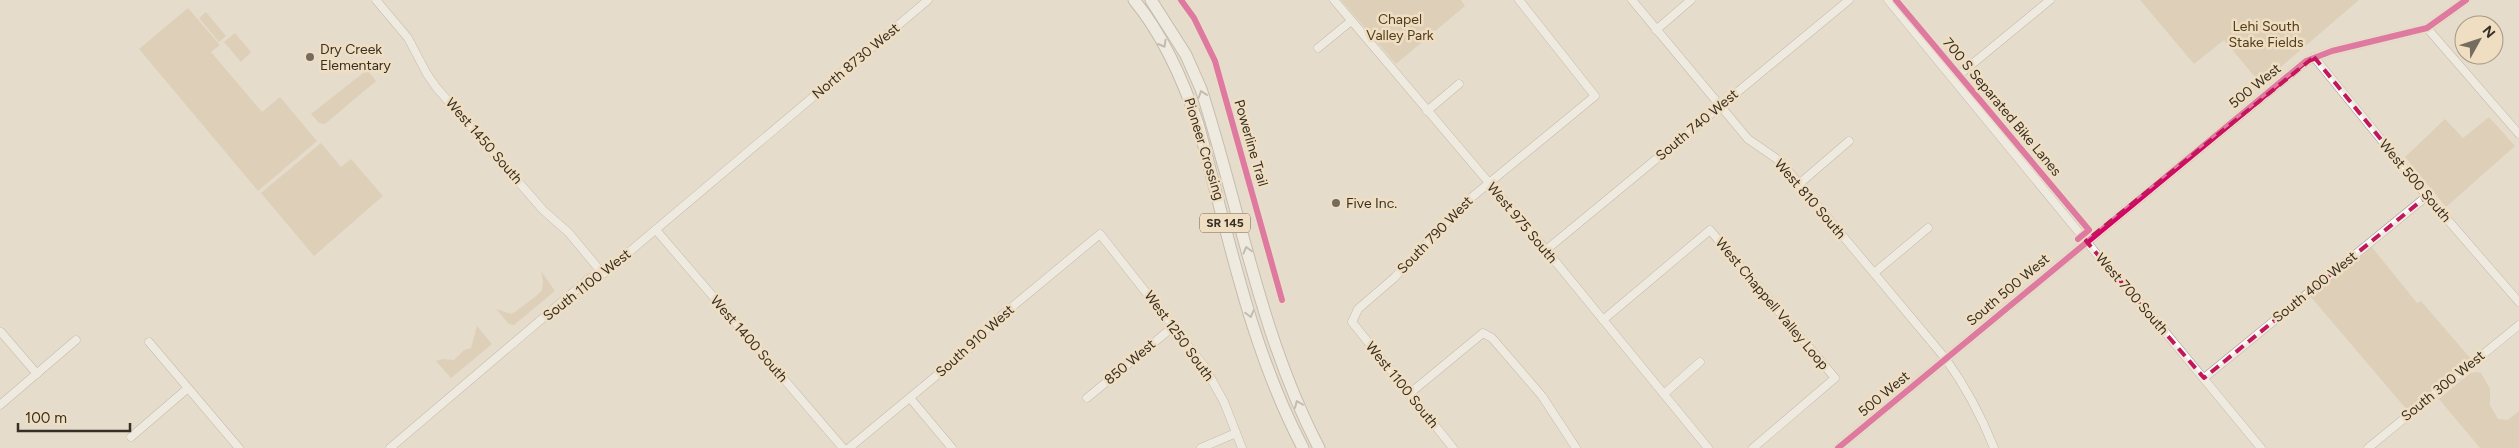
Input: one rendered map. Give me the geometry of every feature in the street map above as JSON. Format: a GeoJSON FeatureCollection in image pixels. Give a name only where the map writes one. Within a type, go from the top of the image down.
{"type":"FeatureCollection","features":[{"type":"Feature","properties":{"kind":"highway","name":"Pioneer Crossing"},"geometry":{"type":"LineString","coordinates":[[1134,0],[1157,32],[1188,94],[1198,124],[1253,325],[1269,374],[1303,448]]}},
{"type":"Feature","properties":{"kind":"highway","name":"Pioneer Crossing"},"geometry":{"type":"LineString","coordinates":[[1151,0],[1186,55],[1201,89],[1282,368],[1319,448]]}},
{"type":"Feature","properties":{"kind":"street","name":"West 1450 South"},"geometry":{"type":"LineString","coordinates":[[376,0],[408,38],[436,87],[543,210],[569,233],[603,274]]}},
{"type":"Feature","properties":{"kind":"street","name":"North 8730 West"},"geometry":{"type":"LineString","coordinates":[[784,122],[928,0]]}},
{"type":"Feature","properties":{"kind":"street","name":"West 975 South"},"geometry":{"type":"LineString","coordinates":[[1334,0],[1546,250],[1708,448]]}},
{"type":"Feature","properties":{"kind":"street","name":"South 790 West"},"geometry":{"type":"LineString","coordinates":[[1352,322],[1358,309],[1394,278],[1466,202],[1595,96],[1518,0]]}},
{"type":"Feature","properties":{"kind":"street","name":"West 810 South"},"geometry":{"type":"LineString","coordinates":[[1632,0],[1748,138],[1780,161],[1945,358],[1981,414],[1994,448]]}},
{"type":"Feature","properties":{"kind":"street"},"geometry":{"type":"LineString","coordinates":[[1656,30],[1691,0]]}},
{"type":"Feature","properties":{"kind":"street","name":"South 740 West"},"geometry":{"type":"LineString","coordinates":[[1546,250],[1849,0]]}},
{"type":"Feature","properties":{"kind":"street","name":"West 700 South"},"geometry":{"type":"LineString","coordinates":[[1888,0],[2086,241],[2204,378],[2261,448]]}},
{"type":"Feature","properties":{"kind":"street"},"geometry":{"type":"LineString","coordinates":[[1954,79],[2050,0]]}},
{"type":"Feature","properties":{"kind":"street","name":"500 West"},"geometry":{"type":"LineString","coordinates":[[2086,241],[2289,73],[2314,57],[2426,28],[2466,0]]}},
{"type":"Feature","properties":{"kind":"street"},"geometry":{"type":"LineString","coordinates":[[1318,48],[1351,21]]}},
{"type":"Feature","properties":{"kind":"street"},"geometry":{"type":"LineString","coordinates":[[2426,28],[2519,134]]}},
{"type":"Feature","properties":{"kind":"street","name":"West 500 South"},"geometry":{"type":"LineString","coordinates":[[2314,57],[2426,196],[2519,302]]}},
{"type":"Feature","properties":{"kind":"street"},"geometry":{"type":"LineString","coordinates":[[1427,110],[1459,84]]}},
{"type":"Feature","properties":{"kind":"street","name":"South 1100 West"},"geometry":{"type":"LineString","coordinates":[[390,448],[590,278],[603,274],[784,122]]}},
{"type":"Feature","properties":{"kind":"street"},"geometry":{"type":"LineString","coordinates":[[1799,184],[1849,141]]}},
{"type":"Feature","properties":{"kind":"street","name":"South 400 West"},"geometry":{"type":"LineString","coordinates":[[2204,378],[2426,196]]}},
{"type":"Feature","properties":{"kind":"street"},"geometry":{"type":"LineString","coordinates":[[1874,273],[1928,228]]}},
{"type":"Feature","properties":{"kind":"street","name":"West 1400 South"},"geometry":{"type":"LineString","coordinates":[[656,230],[843,448]]}},
{"type":"Feature","properties":{"kind":"street","name":"West Chappell Valley Loop"},"geometry":{"type":"LineString","coordinates":[[1603,320],[1710,230],[1834,378],[1753,448]]}},
{"type":"Feature","properties":{"kind":"street","name":"West 1250 South"},"geometry":{"type":"LineString","coordinates":[[1100,234],[1204,366],[1224,402],[1242,448]]}},
{"type":"Feature","properties":{"kind":"street","name":"South 910 West"},"geometry":{"type":"LineString","coordinates":[[849,448],[971,347],[989,326],[1100,234]]}},
{"type":"Feature","properties":{"kind":"street","name":"South 500 West"},"geometry":{"type":"LineString","coordinates":[[1945,358],[2086,241]]}},
{"type":"Feature","properties":{"kind":"street","name":"West 1100 South"},"geometry":{"type":"LineString","coordinates":[[1352,322],[1453,448]]}},
{"type":"Feature","properties":{"kind":"street","name":"South 300 West"},"geometry":{"type":"LineString","coordinates":[[2368,448],[2519,325]]}},
{"type":"Feature","properties":{"kind":"street","name":"850 West"},"geometry":{"type":"LineString","coordinates":[[1087,398],[1174,326]]}},
{"type":"Feature","properties":{"kind":"street"},"geometry":{"type":"LineString","coordinates":[[1,332],[37,374]]}},
{"type":"Feature","properties":{"kind":"street"},"geometry":{"type":"LineString","coordinates":[[1409,394],[1483,333],[1492,338],[1542,396],[1576,448]]}},
{"type":"Feature","properties":{"kind":"street"},"geometry":{"type":"LineString","coordinates":[[0,405],[76,340]]}},
{"type":"Feature","properties":{"kind":"street"},"geometry":{"type":"LineString","coordinates":[[149,342],[239,448]]}},
{"type":"Feature","properties":{"kind":"street","name":"500 West"},"geometry":{"type":"LineString","coordinates":[[1838,448],[1945,358]]}},
{"type":"Feature","properties":{"kind":"street"},"geometry":{"type":"LineString","coordinates":[[1664,394],[1700,362]]}},
{"type":"Feature","properties":{"kind":"street"},"geometry":{"type":"LineString","coordinates":[[131,437],[188,388]]}},
{"type":"Feature","properties":{"kind":"street"},"geometry":{"type":"LineString","coordinates":[[910,398],[952,448]]}},
{"type":"Feature","properties":{"kind":"street"},"geometry":{"type":"LineString","coordinates":[[1201,448],[1236,433]]}},
{"type":"Feature","properties":{"kind":"highlighted area"},"geometry":{"type":"Polygon","coordinates":[[[2314,57],[2427,196],[2204,378],[2086,241],[2314,57]]]}},
{"type":"Feature","properties":{"kind":"green space","name":"Chapel Valley Park"},"geometry":{"type":"Polygon","coordinates":[[[1341,0],[1461,0],[1465,6],[1396,64],[1341,0]]]}},
{"type":"Feature","properties":{"kind":"green space","name":"Lehi South Stake Fields"},"geometry":{"type":"Polygon","coordinates":[[[2140,0],[2359,0],[2261,84],[2224,40],[2194,64],[2140,0]]]}},
{"type":"Feature","properties":{"kind":"green space"},"geometry":{"type":"Polygon","coordinates":[[[188,8],[220,45],[211,52],[262,112],[280,97],[317,141],[258,191],[139,49],[188,8]]]}},
{"type":"Feature","properties":{"kind":"green space"},"geometry":{"type":"Polygon","coordinates":[[[206,12],[226,36],[219,42],[199,18],[206,12]]]}},
{"type":"Feature","properties":{"kind":"green space"},"geometry":{"type":"Polygon","coordinates":[[[235,33],[251,52],[241,62],[224,42],[235,33]]]}},
{"type":"Feature","properties":{"kind":"green space"},"geometry":{"type":"Polygon","coordinates":[[[367,70],[376,81],[325,124],[319,123],[311,114],[367,70]]]}},
{"type":"Feature","properties":{"kind":"green space"},"geometry":{"type":"Polygon","coordinates":[[[2489,117],[2515,146],[2446,207],[2405,157],[2445,119],[2463,138],[2489,117]]]}},
{"type":"Feature","properties":{"kind":"green space"},"geometry":{"type":"Polygon","coordinates":[[[321,143],[341,167],[351,159],[383,196],[314,256],[261,193],[321,143]]]}},
{"type":"Feature","properties":{"kind":"green space"},"geometry":{"type":"Polygon","coordinates":[[[2371,246],[2417,303],[2421,301],[2471,359],[2408,411],[2310,296],[2371,246]]]}},
{"type":"Feature","properties":{"kind":"green space"},"geometry":{"type":"Polygon","coordinates":[[[541,271],[555,291],[514,325],[509,324],[496,309],[512,314],[536,296],[542,290],[541,271]]]}},
{"type":"Feature","properties":{"kind":"green space"},"geometry":{"type":"Polygon","coordinates":[[[477,326],[492,344],[451,378],[436,361],[443,359],[454,360],[464,350],[471,348],[477,326]]]}},
{"type":"Feature","properties":{"kind":"green space"},"geometry":{"type":"Polygon","coordinates":[[[2470,373],[2481,373],[2490,389],[2490,405],[2498,419],[2508,420],[2519,411],[2519,448],[2480,448],[2439,399],[2470,373]]]}},
{"type":"Feature","properties":{"kind":"cycle path","name":"Powerline Trail"},"geometry":{"type":"LineString","coordinates":[[1181,0],[1194,18],[1215,61],[1282,300]]}},
{"type":"Feature","properties":{"kind":"cycle path","name":"700 S Separated Bike Lanes"},"geometry":{"type":"LineString","coordinates":[[1896,0],[2089,230],[2078,239]]}},
{"type":"Feature","properties":{"kind":"cycle path"},"geometry":{"type":"LineString","coordinates":[[1838,448],[2306,61],[2332,51],[2427,28],[2466,0]]}},
{"type":"Feature","properties":{"kind":"place","name":"Dry Creek Elementary"},"geometry":{"type":"Point","coordinates":[310,57]}},
{"type":"Feature","properties":{"kind":"place","name":"Five Inc."},"geometry":{"type":"Point","coordinates":[1336,203]}}]}
